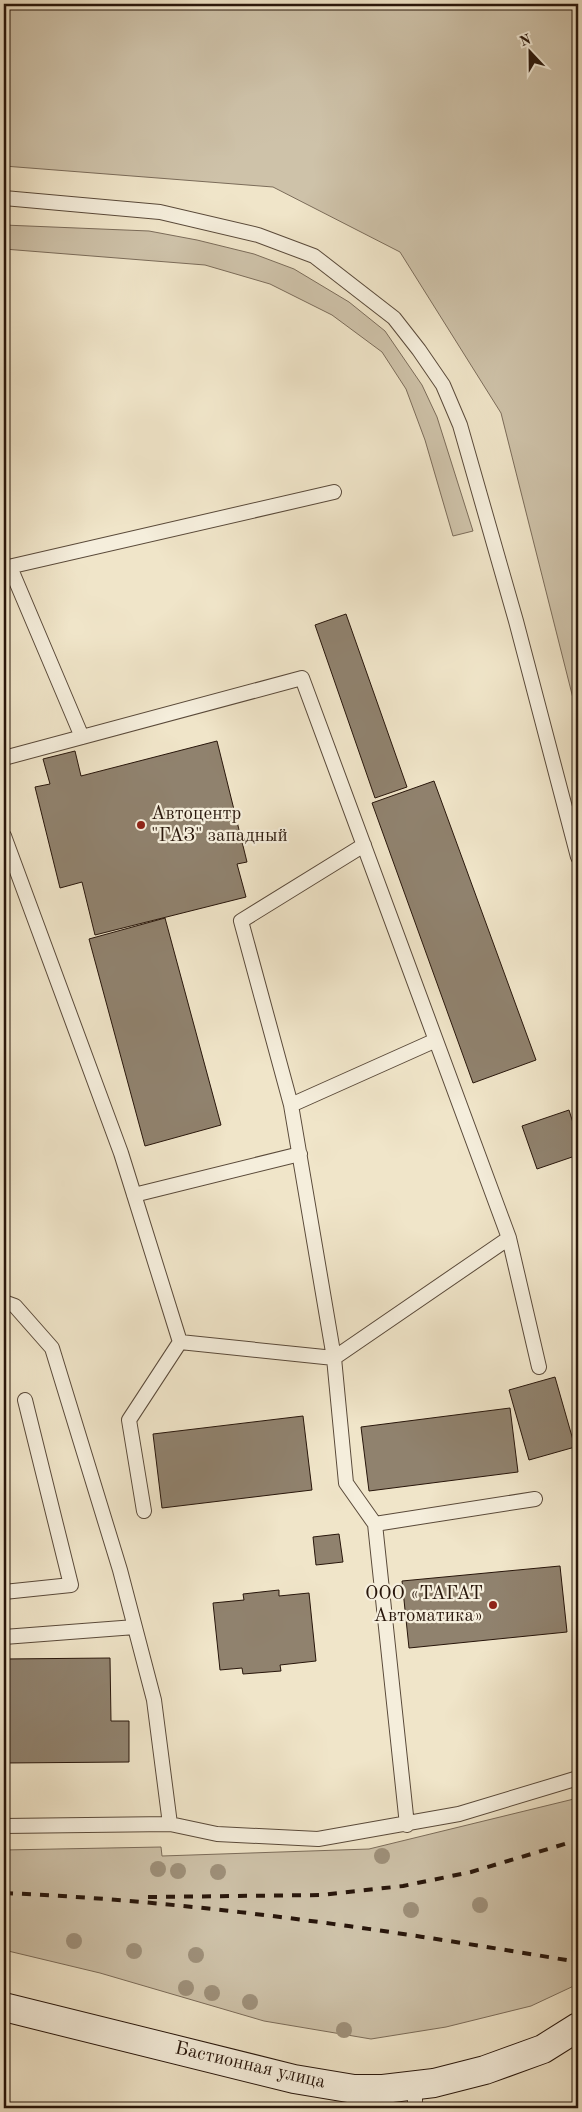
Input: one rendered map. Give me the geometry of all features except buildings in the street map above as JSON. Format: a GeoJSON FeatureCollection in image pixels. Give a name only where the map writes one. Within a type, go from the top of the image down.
{"type":"FeatureCollection","features":[{"type":"Feature","properties":{"kind":"main road","name":"Бастионная улица"},"geometry":{"type":"LineString","coordinates":[[4,2007],[294,2079],[354,2099],[415,2096],[434,2082],[485,2070],[543,2049],[578,2027]]}},
{"type":"Feature","properties":{"kind":"lane"},"geometry":{"type":"LineString","coordinates":[[4,198],[160,212],[258,235],[314,256],[394,318],[419,350],[443,386],[460,425],[516,621],[578,857]]}},
{"type":"Feature","properties":{"kind":"lane"},"geometry":{"type":"LineString","coordinates":[[82,737],[7,567],[334,492]]}},
{"type":"Feature","properties":{"kind":"lane"},"geometry":{"type":"LineString","coordinates":[[4,758],[302,678],[434,1041],[509,1238],[539,1367]]}},
{"type":"Feature","properties":{"kind":"lane"},"geometry":{"type":"LineString","coordinates":[[4,836],[121,1153],[180,1342]]}},
{"type":"Feature","properties":{"kind":"lane"},"geometry":{"type":"LineString","coordinates":[[364,845],[241,921],[291,1105],[334,1358],[346,1483],[375,1524],[407,1825]]}},
{"type":"Feature","properties":{"kind":"lane"},"geometry":{"type":"LineString","coordinates":[[291,1105],[434,1041]]}},
{"type":"Feature","properties":{"kind":"lane"},"geometry":{"type":"LineString","coordinates":[[134,1195],[300,1154]]}},
{"type":"Feature","properties":{"kind":"lane"},"geometry":{"type":"LineString","coordinates":[[180,1342],[334,1358],[509,1238]]}},
{"type":"Feature","properties":{"kind":"lane"},"geometry":{"type":"LineString","coordinates":[[4,1302],[15,1306],[52,1348],[135,1627],[154,1700],[170,1824]]}},
{"type":"Feature","properties":{"kind":"lane"},"geometry":{"type":"LineString","coordinates":[[144,1511],[129,1420],[180,1342]]}},
{"type":"Feature","properties":{"kind":"lane"},"geometry":{"type":"LineString","coordinates":[[4,1592],[71,1585],[25,1400]]}},
{"type":"Feature","properties":{"kind":"lane"},"geometry":{"type":"LineString","coordinates":[[375,1524],[535,1499]]}},
{"type":"Feature","properties":{"kind":"lane"},"geometry":{"type":"LineString","coordinates":[[4,1637],[135,1627]]}},
{"type":"Feature","properties":{"kind":"lane"},"geometry":{"type":"LineString","coordinates":[[4,1826],[170,1824],[217,1834],[318,1840],[459,1814],[578,1778]]}},
{"type":"Feature","properties":{"kind":"shaded area"},"geometry":{"type":"Polygon","coordinates":[[[4,4],[578,4],[578,718],[501,413],[400,252],[273,187],[4,166],[4,4]]]}},
{"type":"Feature","properties":{"kind":"shaded area"},"geometry":{"type":"Polygon","coordinates":[[[4,225],[149,231],[197,240],[254,254],[294,269],[349,302],[385,331],[422,385],[437,417],[473,531],[453,536],[425,440],[406,389],[382,352],[332,315],[270,284],[205,265],[4,249],[4,225]]]}},
{"type":"Feature","properties":{"kind":"shaded area"},"geometry":{"type":"Polygon","coordinates":[[[578,1798],[578,1984],[531,2006],[446,2027],[371,2039],[264,2021],[100,1973],[4,1950],[4,1850],[161,1847],[162,1856],[369,1849],[578,1798]]]}},
{"type":"Feature","properties":{"kind":"railway"},"geometry":{"type":"LineString","coordinates":[[148,1897],[321,1895],[403,1886],[471,1872],[578,1840]]}},
{"type":"Feature","properties":{"kind":"railway"},"geometry":{"type":"LineString","coordinates":[[4,1893],[148,1903],[292,1918],[578,1962]]}},
{"type":"Feature","properties":{"kind":"place","name":"Автоцентр \"ГАЗ\" западный"},"geometry":{"type":"Point","coordinates":[141,825]}},
{"type":"Feature","properties":{"kind":"place","name":"ООО «ТАГАТ Автоматика»"},"geometry":{"type":"Point","coordinates":[493,1605]}}]}
